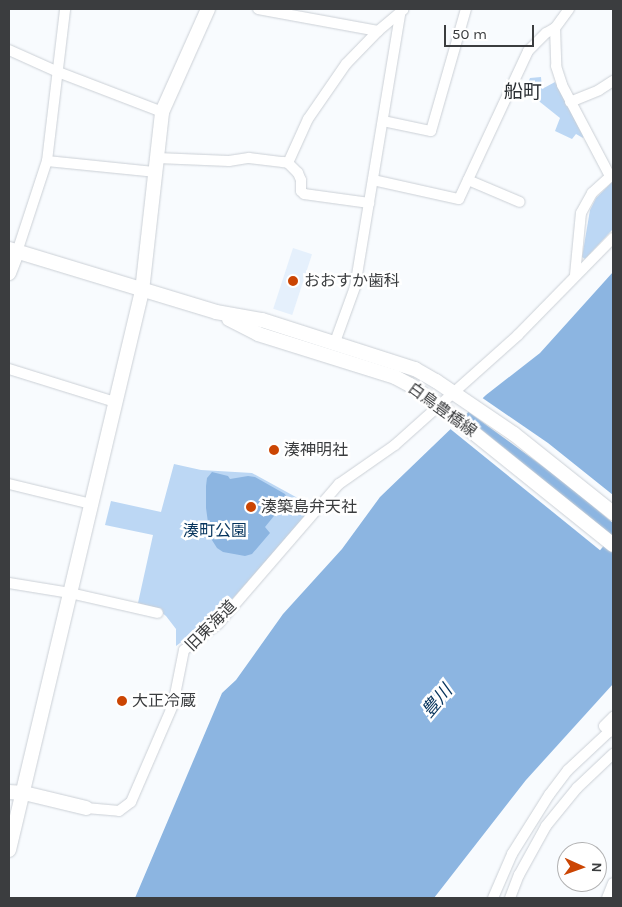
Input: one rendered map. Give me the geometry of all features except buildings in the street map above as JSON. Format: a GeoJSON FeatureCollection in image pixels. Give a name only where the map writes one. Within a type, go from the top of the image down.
{"type":"FeatureCollection","features":[{"type":"Feature","properties":{"kind":"main road"},"geometry":{"type":"LineString","coordinates":[[9,850],[142,291],[162,112],[208,9]]}},
{"type":"Feature","properties":{"kind":"main road"},"geometry":{"type":"LineString","coordinates":[[9,273],[13,250]]}},
{"type":"Feature","properties":{"kind":"main road","name":"白鳥豊橋線"},"geometry":{"type":"LineString","coordinates":[[13,250],[142,291],[216,312],[262,320],[415,369],[456,394],[514,434],[613,513]]}},
{"type":"Feature","properties":{"kind":"main road","name":"白鳥豊橋線"},"geometry":{"type":"LineString","coordinates":[[216,312],[258,334],[395,377],[424,393],[613,545]]}},
{"type":"Feature","properties":{"kind":"main road","name":"旧東海道"},"geometry":{"type":"LineString","coordinates":[[9,792],[24,793],[86,808]]}},
{"type":"Feature","properties":{"kind":"street"},"geometry":{"type":"LineString","coordinates":[[13,250],[47,161],[64,9]]}},
{"type":"Feature","properties":{"kind":"street"},"geometry":{"type":"LineString","coordinates":[[258,9],[378,31]]}},
{"type":"Feature","properties":{"kind":"street"},"geometry":{"type":"LineString","coordinates":[[384,121],[431,131],[466,9]]}},
{"type":"Feature","properties":{"kind":"street"},"geometry":{"type":"LineString","coordinates":[[372,180],[459,199],[528,51],[546,33],[555,28],[569,9]]}},
{"type":"Feature","properties":{"kind":"street"},"geometry":{"type":"LineString","coordinates":[[288,163],[308,119],[346,64],[378,31],[402,10]]}},
{"type":"Feature","properties":{"kind":"street"},"geometry":{"type":"LineString","coordinates":[[335,342],[355,286],[402,10]]}},
{"type":"Feature","properties":{"kind":"street"},"geometry":{"type":"LineString","coordinates":[[555,28],[556,66],[562,86],[611,175],[592,193],[581,213],[575,275]]}},
{"type":"Feature","properties":{"kind":"street"},"geometry":{"type":"LineString","coordinates":[[9,50],[58,72],[162,112]]}},
{"type":"Feature","properties":{"kind":"street"},"geometry":{"type":"LineString","coordinates":[[570,102],[599,90],[613,81]]}},
{"type":"Feature","properties":{"kind":"street"},"geometry":{"type":"LineString","coordinates":[[47,161],[156,165],[266,158],[288,163],[298,173],[301,180],[301,192],[304,194],[369,203]]}},
{"type":"Feature","properties":{"kind":"street"},"geometry":{"type":"LineString","coordinates":[[468,180],[520,202]]}},
{"type":"Feature","properties":{"kind":"street","name":"旧東海道"},"geometry":{"type":"LineString","coordinates":[[86,808],[119,811],[126,808],[141,781],[173,705],[184,650],[218,624],[339,484],[396,445],[456,394],[537,318],[575,275],[613,238]]}},
{"type":"Feature","properties":{"kind":"street"},"geometry":{"type":"LineString","coordinates":[[9,369],[115,402]]}},
{"type":"Feature","properties":{"kind":"street"},"geometry":{"type":"LineString","coordinates":[[9,484],[91,504]]}},
{"type":"Feature","properties":{"kind":"street"},"geometry":{"type":"LineString","coordinates":[[9,583],[70,593],[158,613]]}},
{"type":"Feature","properties":{"kind":"street"},"geometry":{"type":"LineString","coordinates":[[493,898],[512,854],[549,795],[568,770],[612,730],[604,726],[613,717]]}},
{"type":"Feature","properties":{"kind":"street"},"geometry":{"type":"LineString","coordinates":[[510,898],[519,875],[546,826],[577,788],[613,754]]}},
{"type":"Feature","properties":{"kind":"street"},"geometry":{"type":"LineString","coordinates":[[607,898],[613,883]]}},
{"type":"Feature","properties":{"kind":"shaded area","name":"おおすか歯科"},"geometry":{"type":"Polygon","coordinates":[[[293,248],[312,254],[292,315],[273,309],[293,248]]]}},
{"type":"Feature","properties":{"kind":"green space"},"geometry":{"type":"Polygon","coordinates":[[[541,77],[542,89],[555,82],[585,134],[583,138],[576,134],[572,139],[555,131],[560,118],[525,90],[530,78],[541,77]]]}},
{"type":"Feature","properties":{"kind":"green space"},"geometry":{"type":"Polygon","coordinates":[[[613,181],[613,229],[585,259],[582,257],[590,210],[596,198],[613,181]]]}},
{"type":"Feature","properties":{"kind":"green space","name":"湊町公園"},"geometry":{"type":"Polygon","coordinates":[[[174,464],[201,470],[252,473],[314,507],[219,614],[176,646],[176,629],[166,616],[156,608],[138,603],[153,535],[105,525],[111,501],[161,512],[174,464]]]}},
{"type":"Feature","properties":{"kind":"water","name":"豊川"},"geometry":{"type":"Polygon","coordinates":[[[613,272],[613,684],[526,780],[434,898],[135,898],[222,693],[236,680],[283,614],[342,549],[380,497],[486,395],[540,353],[613,272]]]}},
{"type":"Feature","properties":{"kind":"water"},"geometry":{"type":"Polygon","coordinates":[[[212,472],[228,476],[230,479],[248,476],[255,477],[285,494],[287,498],[287,509],[278,511],[265,527],[270,533],[252,554],[245,556],[223,552],[217,548],[210,537],[206,508],[206,486],[207,478],[212,472]]]}},
{"type":"Feature","properties":{"kind":"pier"},"geometry":{"type":"Polygon","coordinates":[[[481,397],[548,443],[613,495],[613,523],[563,481],[466,410],[481,397]]]}},
{"type":"Feature","properties":{"kind":"pier"},"geometry":{"type":"Polygon","coordinates":[[[462,414],[612,535],[600,550],[450,429],[462,414]]]}},
{"type":"Feature","properties":{"kind":"place","name":"おおすか歯科"},"geometry":{"type":"Point","coordinates":[293,281]}},
{"type":"Feature","properties":{"kind":"place","name":"湊神明社"},"geometry":{"type":"Point","coordinates":[274,450]}},
{"type":"Feature","properties":{"kind":"place","name":"湊築島弁天社"},"geometry":{"type":"Point","coordinates":[251,507]}},
{"type":"Feature","properties":{"kind":"place","name":"大正冷蔵"},"geometry":{"type":"Point","coordinates":[122,701]}},
{"type":"Feature","properties":{"kind":"district","name":"船町"},"geometry":{"type":"Point","coordinates":[523,93]}}]}
